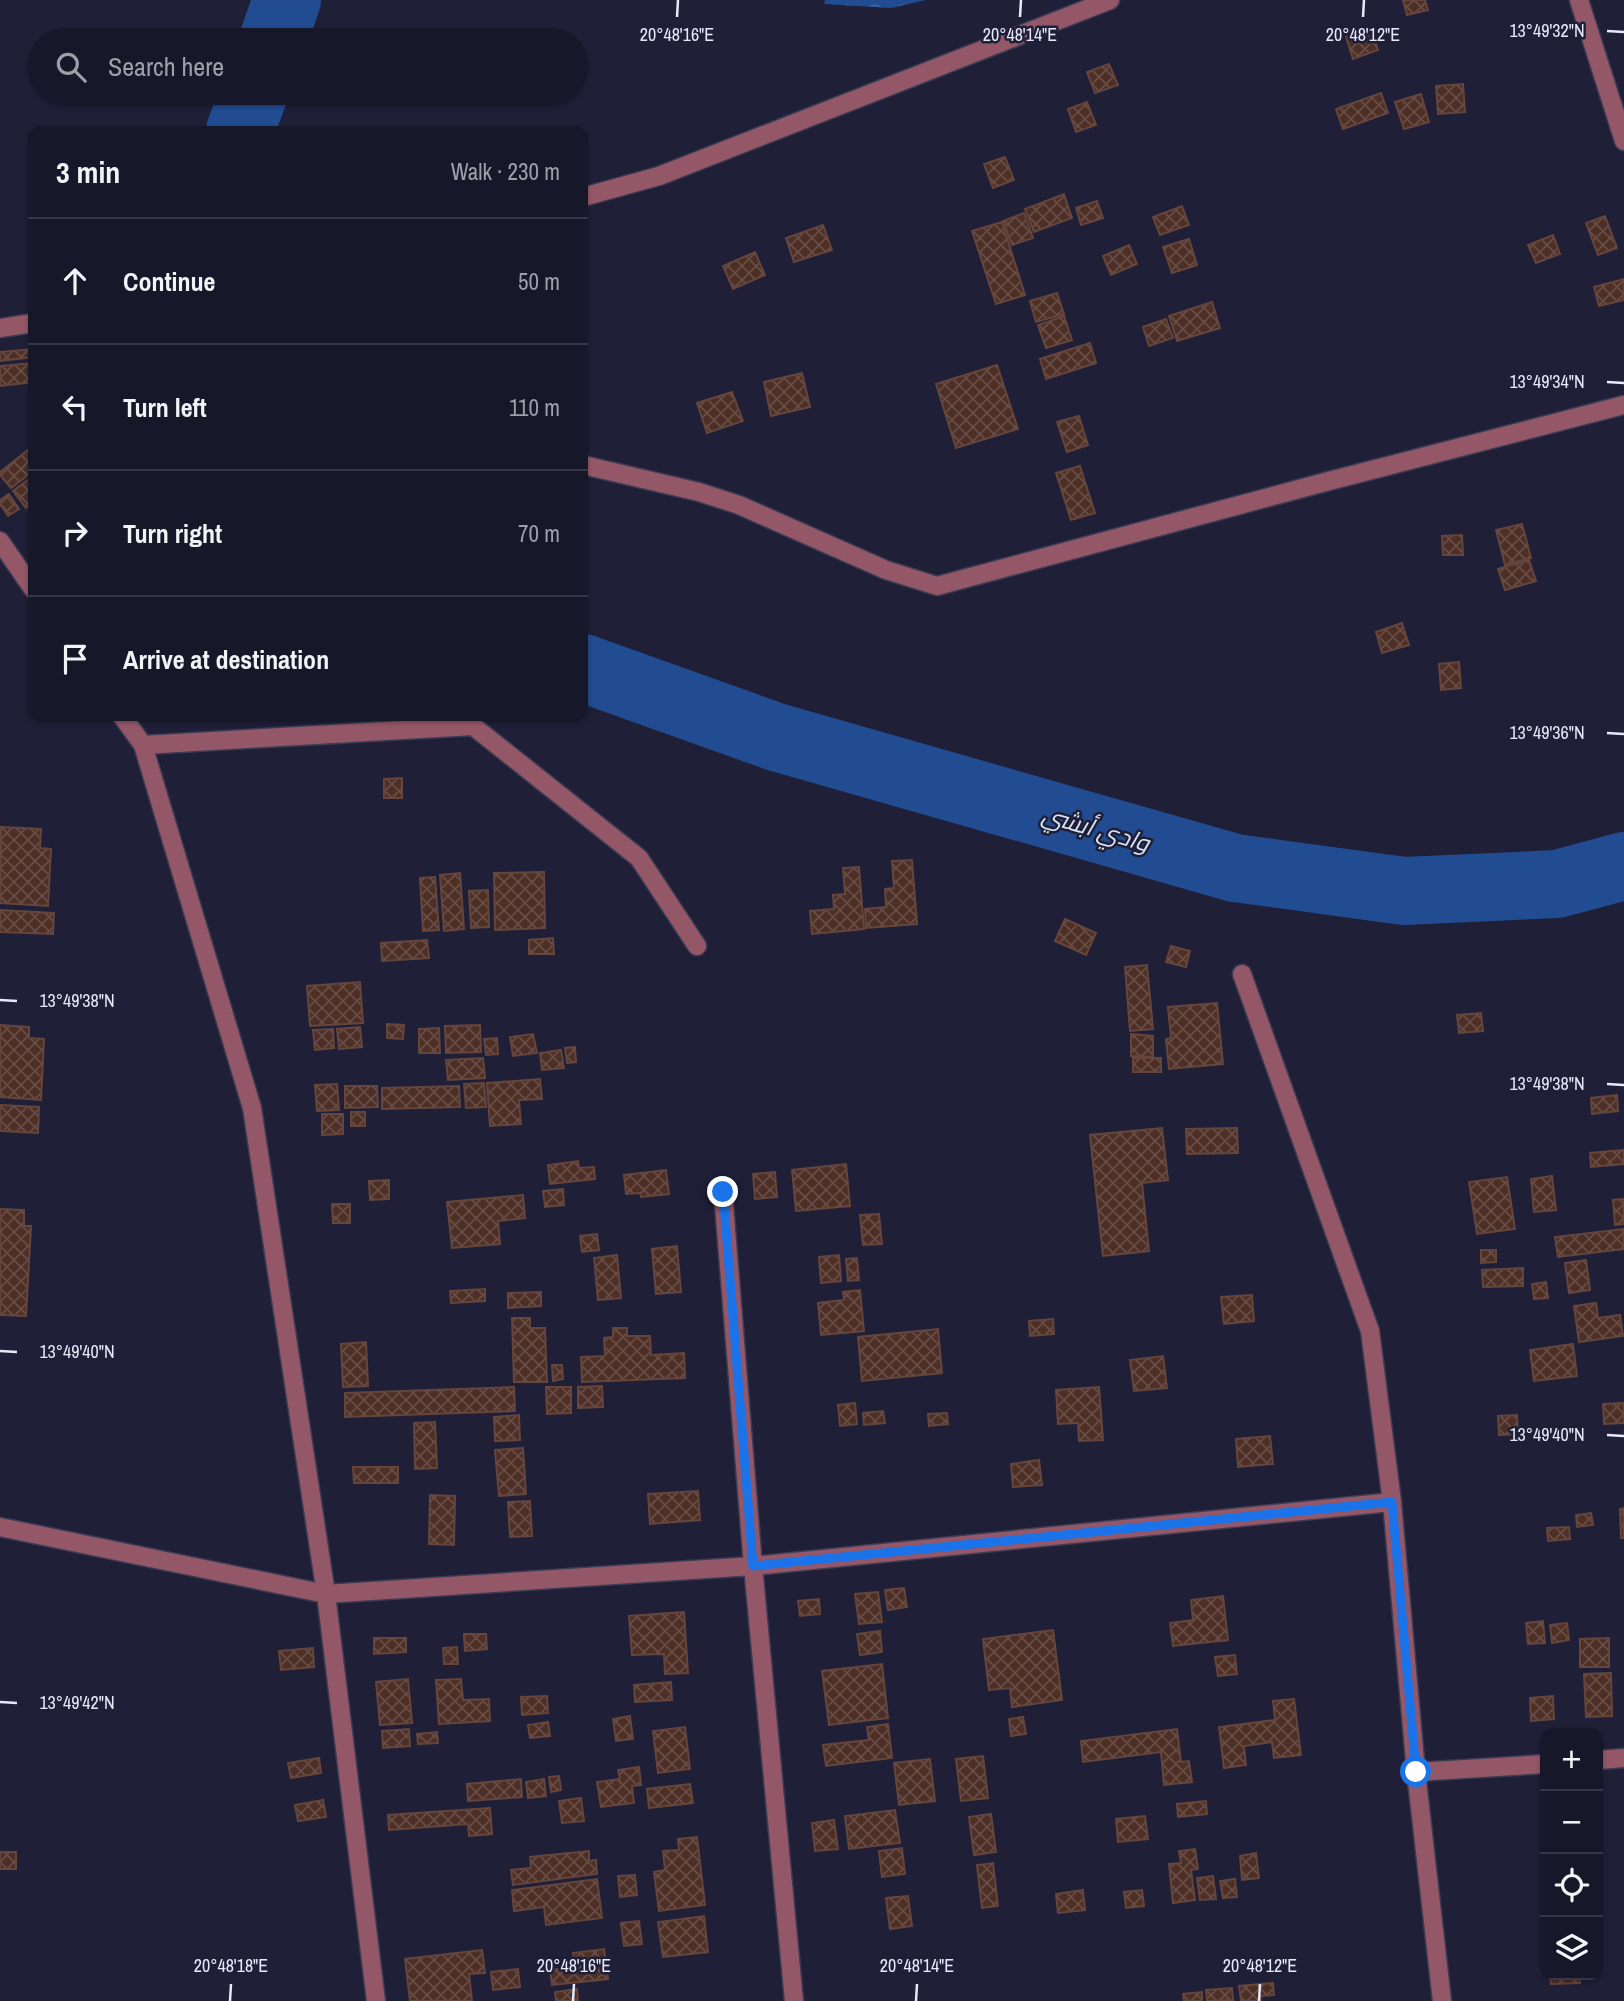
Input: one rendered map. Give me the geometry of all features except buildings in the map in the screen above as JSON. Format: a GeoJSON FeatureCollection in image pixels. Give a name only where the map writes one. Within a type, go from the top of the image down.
{"type":"FeatureCollection","features":[{"type":"Feature","properties":{"kind":"street"},"geometry":{"type":"LineString","coordinates":[[588,196],[659,176],[1110,0]]}},
{"type":"Feature","properties":{"kind":"street"},"geometry":{"type":"LineString","coordinates":[[1579,0],[1624,141]]}},
{"type":"Feature","properties":{"kind":"street"},"geometry":{"type":"LineString","coordinates":[[0,328],[28,324]]}},
{"type":"Feature","properties":{"kind":"street"},"geometry":{"type":"LineString","coordinates":[[588,466],[699,492],[739,505],[886,570],[937,586],[1624,405]]}},
{"type":"Feature","properties":{"kind":"street"},"geometry":{"type":"LineString","coordinates":[[0,541],[28,582]]}},
{"type":"Feature","properties":{"kind":"street"},"geometry":{"type":"LineString","coordinates":[[126,721],[143,745],[252,1108],[326,1594],[376,2001]]}},
{"type":"Feature","properties":{"kind":"street"},"geometry":{"type":"LineString","coordinates":[[143,745],[474,726],[639,858],[697,946]]}},
{"type":"Feature","properties":{"kind":"street"},"geometry":{"type":"LineString","coordinates":[[1242,974],[1370,1331],[1392,1502],[1416,1772],[1442,2001]]}},
{"type":"Feature","properties":{"kind":"street"},"geometry":{"type":"LineString","coordinates":[[723,1192],[753,1566],[794,2001]]}},
{"type":"Feature","properties":{"kind":"street"},"geometry":{"type":"LineString","coordinates":[[0,1527],[326,1594],[753,1566],[1392,1502]]}},
{"type":"Feature","properties":{"kind":"street"},"geometry":{"type":"LineString","coordinates":[[1603,1760],[1624,1758]]}},
{"type":"Feature","properties":{"kind":"street"},"geometry":{"type":"LineString","coordinates":[[1416,1772],[1540,1764]]}},
{"type":"Feature","properties":{"kind":"water"},"geometry":{"type":"Polygon","coordinates":[[[825,0],[926,0],[891,8],[824,4],[825,0]]]}},
{"type":"Feature","properties":{"kind":"waterway","name":"وادي أبشي"},"geometry":{"type":"LineString","coordinates":[[277,28],[287,0]]}},
{"type":"Feature","properties":{"kind":"waterway","name":"وادي أبشي"},"geometry":{"type":"LineString","coordinates":[[242,126],[250,105]]}},
{"type":"Feature","properties":{"kind":"waterway","name":"وادي أبشي"},"geometry":{"type":"LineString","coordinates":[[588,670],[776,737],[1235,868],[1404,891],[1557,884],[1624,866]]}},
{"type":"Feature","properties":{"kind":"route"},"geometry":{"type":"LineString","coordinates":[[723,1192],[753,1566],[1392,1502],[1416,1772]]}}]}
